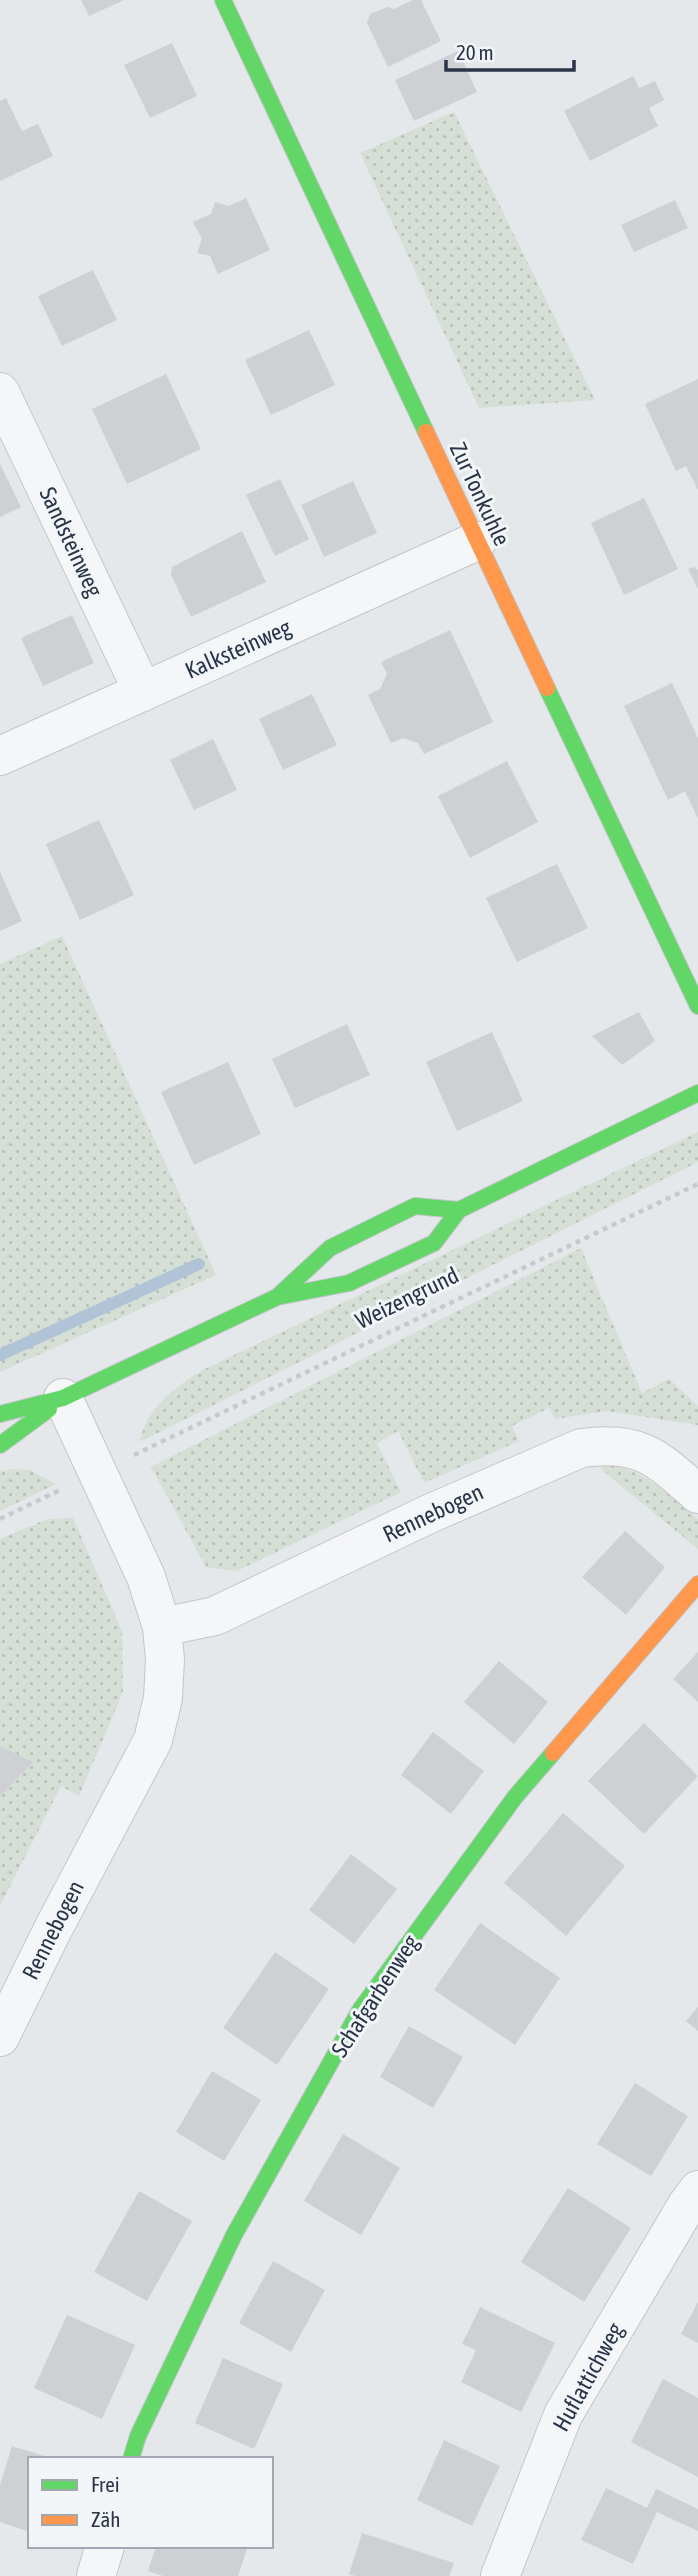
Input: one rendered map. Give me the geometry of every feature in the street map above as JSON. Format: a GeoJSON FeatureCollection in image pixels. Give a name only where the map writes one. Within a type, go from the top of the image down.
{"type":"FeatureCollection","features":[{"type":"Feature","properties":{"kind":"street","name":"Zur Tonkuhle"},"geometry":{"type":"LineString","coordinates":[[223,0],[698,1006]]}},
{"type":"Feature","properties":{"kind":"street","name":"Sandsteinweg"},"geometry":{"type":"LineString","coordinates":[[0,392],[143,692]]}},
{"type":"Feature","properties":{"kind":"street","name":"Kalksteinweg"},"geometry":{"type":"LineString","coordinates":[[0,756],[477,541]]}},
{"type":"Feature","properties":{"kind":"street","name":"Weizengrund"},"geometry":{"type":"LineString","coordinates":[[0,1414],[63,1398],[277,1297],[349,1283],[434,1243],[459,1210],[698,1093]]}},
{"type":"Feature","properties":{"kind":"street","name":"Weizengrund"},"geometry":{"type":"LineString","coordinates":[[277,1297],[330,1248],[415,1206],[459,1210]]}},
{"type":"Feature","properties":{"kind":"street","name":"Weizengrund"},"geometry":{"type":"LineString","coordinates":[[0,1445],[63,1398]]}},
{"type":"Feature","properties":{"kind":"street","name":"Rennebogen"},"geometry":{"type":"LineString","coordinates":[[0,2037],[53,1929],[153,1740],[163,1698],[166,1660],[162,1627],[146,1577],[63,1398]]}},
{"type":"Feature","properties":{"kind":"street","name":"Rennebogen"},"geometry":{"type":"LineString","coordinates":[[162,1627],[215,1616],[429,1514],[581,1448],[605,1445],[628,1447],[648,1454],[698,1494]]}},
{"type":"Feature","properties":{"kind":"street","name":"Schafgarbenweg"},"geometry":{"type":"LineString","coordinates":[[132,2457],[138,2436],[234,2235],[360,2010],[515,1797],[698,1584]]}},
{"type":"Feature","properties":{"kind":"street","name":"Huflattichweg"},"geometry":{"type":"LineString","coordinates":[[500,2576],[563,2415],[698,2190]]}},
{"type":"Feature","properties":{"kind":"street"},"geometry":{"type":"LineString","coordinates":[[96,2576],[104,2548]]}},
{"type":"Feature","properties":{"kind":"path","name":"Weizengrund"},"geometry":{"type":"LineString","coordinates":[[136,1454],[698,1184]]}},
{"type":"Feature","properties":{"kind":"path"},"geometry":{"type":"LineString","coordinates":[[0,1519],[63,1489]]}},
{"type":"Feature","properties":{"kind":"shaded area"},"geometry":{"type":"Polygon","coordinates":[[[454,112],[595,400],[479,408],[360,153],[454,112]]]}},
{"type":"Feature","properties":{"kind":"shaded area"},"geometry":{"type":"Polygon","coordinates":[[[62,936],[216,1275],[0,1372],[0,964],[62,936]]]}},
{"type":"Feature","properties":{"kind":"shaded area"},"geometry":{"type":"Polygon","coordinates":[[[698,1132],[698,1162],[140,1442],[148,1419],[155,1409],[182,1383],[203,1370],[698,1132]]]}},
{"type":"Feature","properties":{"kind":"shaded area"},"geometry":{"type":"Polygon","coordinates":[[[581,1248],[642,1393],[669,1379],[698,1406],[698,1425],[606,1411],[555,1419],[549,1408],[512,1426],[519,1441],[424,1483],[398,1431],[377,1443],[401,1492],[237,1571],[206,1567],[151,1467],[581,1248]]]}},
{"type":"Feature","properties":{"kind":"shaded area"},"geometry":{"type":"Polygon","coordinates":[[[600,1465],[615,1466],[641,1476],[665,1491],[698,1519],[698,1549],[603,1471],[600,1465]]]}},
{"type":"Feature","properties":{"kind":"shaded area"},"geometry":{"type":"Polygon","coordinates":[[[30,1470],[56,1484],[0,1511],[0,1471],[30,1470]]]}},
{"type":"Feature","properties":{"kind":"shaded area"},"geometry":{"type":"Polygon","coordinates":[[[73,1518],[122,1631],[123,1692],[79,1796],[61,1786],[0,1906],[0,1539],[47,1519],[73,1518]]]}},
{"type":"Feature","properties":{"kind":"building"},"geometry":{"type":"Polygon","coordinates":[[[81,0],[124,0],[89,16],[81,0]]]}},
{"type":"Feature","properties":{"kind":"building"},"geometry":{"type":"Polygon","coordinates":[[[413,0],[421,0],[441,41],[388,67],[367,23],[370,14],[387,7],[394,9],[413,0]]]}},
{"type":"Feature","properties":{"kind":"building"},"geometry":{"type":"Polygon","coordinates":[[[172,43],[197,96],[150,118],[124,65],[172,43]]]}},
{"type":"Feature","properties":{"kind":"building"},"geometry":{"type":"Polygon","coordinates":[[[458,51],[477,92],[414,121],[395,80],[458,51]]]}},
{"type":"Feature","properties":{"kind":"building"},"geometry":{"type":"Polygon","coordinates":[[[633,76],[639,88],[655,81],[664,100],[649,108],[658,126],[590,161],[564,111],[633,76]]]}},
{"type":"Feature","properties":{"kind":"building"},"geometry":{"type":"Polygon","coordinates":[[[6,98],[22,131],[38,124],[53,156],[0,181],[0,101],[6,98]]]}},
{"type":"Feature","properties":{"kind":"building"},"geometry":{"type":"Polygon","coordinates":[[[246,198],[270,250],[218,274],[210,256],[197,253],[202,239],[193,222],[211,214],[215,202],[229,206],[246,198]]]}},
{"type":"Feature","properties":{"kind":"building"},"geometry":{"type":"Polygon","coordinates":[[[675,200],[688,228],[634,252],[621,225],[675,200]]]}},
{"type":"Feature","properties":{"kind":"building"},"geometry":{"type":"Polygon","coordinates":[[[93,270],[117,320],[62,346],[38,296],[93,270]]]}},
{"type":"Feature","properties":{"kind":"building"},"geometry":{"type":"Polygon","coordinates":[[[309,330],[335,385],[271,415],[245,360],[309,330]]]}},
{"type":"Feature","properties":{"kind":"building"},"geometry":{"type":"Polygon","coordinates":[[[166,374],[201,449],[127,484],[92,409],[166,374]]]}},
{"type":"Feature","properties":{"kind":"building"},"geometry":{"type":"Polygon","coordinates":[[[698,379],[698,490],[686,466],[676,471],[645,404],[698,379]]]}},
{"type":"Feature","properties":{"kind":"building"},"geometry":{"type":"Polygon","coordinates":[[[0,464],[21,507],[0,517],[0,464]]]}},
{"type":"Feature","properties":{"kind":"building"},"geometry":{"type":"Polygon","coordinates":[[[280,479],[309,539],[275,556],[246,495],[280,479]]]}},
{"type":"Feature","properties":{"kind":"building"},"geometry":{"type":"Polygon","coordinates":[[[353,481],[377,533],[324,557],[301,505],[353,481]]]}},
{"type":"Feature","properties":{"kind":"building"},"geometry":{"type":"Polygon","coordinates":[[[644,498],[678,569],[624,595],[591,523],[644,498]]]}},
{"type":"Feature","properties":{"kind":"building"},"geometry":{"type":"Polygon","coordinates":[[[242,531],[266,582],[191,617],[171,575],[172,567],[242,531]]]}},
{"type":"Feature","properties":{"kind":"building"},"geometry":{"type":"Polygon","coordinates":[[[694,567],[698,570],[698,589],[688,569],[694,567]]]}},
{"type":"Feature","properties":{"kind":"building"},"geometry":{"type":"Polygon","coordinates":[[[72,615],[94,663],[43,686],[21,638],[72,615]]]}},
{"type":"Feature","properties":{"kind":"building"},"geometry":{"type":"Polygon","coordinates":[[[450,630],[493,722],[424,754],[418,743],[403,738],[391,743],[368,695],[380,689],[387,674],[381,662],[450,630]]]}},
{"type":"Feature","properties":{"kind":"building"},"geometry":{"type":"Polygon","coordinates":[[[672,683],[698,738],[698,819],[685,791],[668,800],[624,706],[672,683]]]}},
{"type":"Feature","properties":{"kind":"building"},"geometry":{"type":"Polygon","coordinates":[[[312,694],[337,745],[283,770],[259,719],[312,694]]]}},
{"type":"Feature","properties":{"kind":"building"},"geometry":{"type":"Polygon","coordinates":[[[213,739],[237,790],[194,810],[170,760],[213,739]]]}},
{"type":"Feature","properties":{"kind":"building"},"geometry":{"type":"Polygon","coordinates":[[[507,761],[538,822],[470,858],[438,796],[507,761]]]}},
{"type":"Feature","properties":{"kind":"building"},"geometry":{"type":"Polygon","coordinates":[[[99,820],[134,895],[80,920],[46,844],[99,820]]]}},
{"type":"Feature","properties":{"kind":"building"},"geometry":{"type":"Polygon","coordinates":[[[557,864],[588,928],[517,962],[486,898],[557,864]]]}},
{"type":"Feature","properties":{"kind":"building"},"geometry":{"type":"Polygon","coordinates":[[[0,872],[22,921],[0,931],[0,872]]]}},
{"type":"Feature","properties":{"kind":"building"},"geometry":{"type":"Polygon","coordinates":[[[639,1012],[655,1041],[622,1065],[592,1036],[639,1012]]]}},
{"type":"Feature","properties":{"kind":"building"},"geometry":{"type":"Polygon","coordinates":[[[347,1024],[370,1075],[295,1108],[272,1059],[347,1024]]]}},
{"type":"Feature","properties":{"kind":"building"},"geometry":{"type":"Polygon","coordinates":[[[492,1032],[523,1101],[457,1131],[426,1062],[492,1032]]]}},
{"type":"Feature","properties":{"kind":"building"},"geometry":{"type":"Polygon","coordinates":[[[228,1062],[261,1134],[194,1165],[161,1092],[228,1062]]]}},
{"type":"Feature","properties":{"kind":"building"},"geometry":{"type":"Polygon","coordinates":[[[625,1531],[665,1567],[626,1615],[582,1577],[625,1531]]]}},
{"type":"Feature","properties":{"kind":"building"},"geometry":{"type":"Polygon","coordinates":[[[698,1652],[698,1702],[673,1679],[698,1652]]]}},
{"type":"Feature","properties":{"kind":"building"},"geometry":{"type":"Polygon","coordinates":[[[499,1661],[548,1702],[514,1744],[464,1702],[499,1661]]]}},
{"type":"Feature","properties":{"kind":"building"},"geometry":{"type":"Polygon","coordinates":[[[644,1723],[698,1776],[644,1834],[588,1781],[644,1723]]]}},
{"type":"Feature","properties":{"kind":"building"},"geometry":{"type":"Polygon","coordinates":[[[433,1732],[484,1771],[451,1814],[401,1775],[433,1732]]]}},
{"type":"Feature","properties":{"kind":"building"},"geometry":{"type":"Polygon","coordinates":[[[0,1746],[33,1762],[0,1796],[0,1746]]]}},
{"type":"Feature","properties":{"kind":"building"},"geometry":{"type":"Polygon","coordinates":[[[563,1813],[625,1866],[566,1936],[504,1883],[563,1813]]]}},
{"type":"Feature","properties":{"kind":"building"},"geometry":{"type":"Polygon","coordinates":[[[351,1854],[397,1889],[354,1944],[309,1910],[351,1854]]]}},
{"type":"Feature","properties":{"kind":"building"},"geometry":{"type":"Polygon","coordinates":[[[480,1923],[560,1978],[515,2045],[434,1990],[480,1923]]]}},
{"type":"Feature","properties":{"kind":"building"},"geometry":{"type":"Polygon","coordinates":[[[275,1952],[329,1989],[277,2065],[223,2028],[275,1952]]]}},
{"type":"Feature","properties":{"kind":"building"},"geometry":{"type":"Polygon","coordinates":[[[698,2007],[698,2031],[686,2021],[698,2007]]]}},
{"type":"Feature","properties":{"kind":"building"},"geometry":{"type":"Polygon","coordinates":[[[409,2026],[463,2057],[433,2108],[380,2077],[409,2026]]]}},
{"type":"Feature","properties":{"kind":"building"},"geometry":{"type":"Polygon","coordinates":[[[212,2071],[261,2100],[224,2161],[176,2132],[212,2071]]]}},
{"type":"Feature","properties":{"kind":"building"},"geometry":{"type":"Polygon","coordinates":[[[635,2083],[688,2116],[651,2176],[597,2144],[635,2083]]]}},
{"type":"Feature","properties":{"kind":"building"},"geometry":{"type":"Polygon","coordinates":[[[343,2134],[400,2168],[361,2235],[304,2201],[343,2134]]]}},
{"type":"Feature","properties":{"kind":"building"},"geometry":{"type":"Polygon","coordinates":[[[568,2188],[631,2228],[584,2302],[521,2262],[568,2188]]]}},
{"type":"Feature","properties":{"kind":"building"},"geometry":{"type":"Polygon","coordinates":[[[139,2191],[192,2221],[147,2301],[94,2272],[139,2191]]]}},
{"type":"Feature","properties":{"kind":"building"},"geometry":{"type":"Polygon","coordinates":[[[273,2261],[325,2290],[291,2352],[239,2323],[273,2261]]]}},
{"type":"Feature","properties":{"kind":"building"},"geometry":{"type":"Polygon","coordinates":[[[698,2302],[698,2343],[681,2334],[698,2302]]]}},
{"type":"Feature","properties":{"kind":"building"},"geometry":{"type":"Polygon","coordinates":[[[480,2307],[555,2343],[521,2412],[461,2382],[476,2350],[462,2344],[480,2307]]]}},
{"type":"Feature","properties":{"kind":"building"},"geometry":{"type":"Polygon","coordinates":[[[67,2315],[135,2345],[102,2419],[34,2388],[67,2315]]]}},
{"type":"Feature","properties":{"kind":"building"},"geometry":{"type":"Polygon","coordinates":[[[223,2358],[283,2384],[254,2449],[195,2423],[223,2358]]]}},
{"type":"Feature","properties":{"kind":"building"},"geometry":{"type":"Polygon","coordinates":[[[663,2379],[698,2398],[698,2477],[631,2442],[663,2379]]]}},
{"type":"Feature","properties":{"kind":"building"},"geometry":{"type":"Polygon","coordinates":[[[444,2440],[500,2466],[472,2526],[417,2500],[444,2440]]]}},
{"type":"Feature","properties":{"kind":"building"},"geometry":{"type":"Polygon","coordinates":[[[12,2446],[48,2457],[28,2457],[28,2531],[0,2522],[0,2485],[12,2446]]]}},
{"type":"Feature","properties":{"kind":"building"},"geometry":{"type":"Polygon","coordinates":[[[606,2488],[647,2508],[656,2489],[698,2509],[698,2531],[657,2512],[633,2564],[581,2540],[606,2488]]]}},
{"type":"Feature","properties":{"kind":"building"},"geometry":{"type":"Polygon","coordinates":[[[362,2533],[454,2563],[449,2576],[349,2574],[362,2533]]]}},
{"type":"Feature","properties":{"kind":"building"},"geometry":{"type":"Polygon","coordinates":[[[155,2548],[247,2548],[238,2576],[163,2576],[148,2571],[155,2548]]]}},
{"type":"Feature","properties":{"kind":"waterway"},"geometry":{"type":"LineString","coordinates":[[0,1355],[199,1264]]}},
{"type":"Feature","properties":{"kind":"traffic: fast"},"geometry":{"type":"LineString","coordinates":[[223,0],[426,432]]}},
{"type":"Feature","properties":{"kind":"traffic: fast"},"geometry":{"type":"LineString","coordinates":[[547,688],[698,1006]]}},
{"type":"Feature","properties":{"kind":"traffic: fast"},"geometry":{"type":"LineString","coordinates":[[0,1414],[63,1398],[277,1297],[349,1283],[434,1243],[459,1210],[698,1093]]}},
{"type":"Feature","properties":{"kind":"traffic: fast"},"geometry":{"type":"LineString","coordinates":[[277,1297],[330,1248],[415,1206],[459,1210]]}},
{"type":"Feature","properties":{"kind":"traffic: fast"},"geometry":{"type":"LineString","coordinates":[[0,1445],[49,1409]]}},
{"type":"Feature","properties":{"kind":"traffic: fast"},"geometry":{"type":"LineString","coordinates":[[132,2457],[138,2436],[234,2235],[360,2010],[515,1797],[553,1753]]}},
{"type":"Feature","properties":{"kind":"traffic: slow"},"geometry":{"type":"LineString","coordinates":[[426,432],[547,688]]}},
{"type":"Feature","properties":{"kind":"traffic: slow"},"geometry":{"type":"LineString","coordinates":[[553,1753],[698,1584]]}}]}
